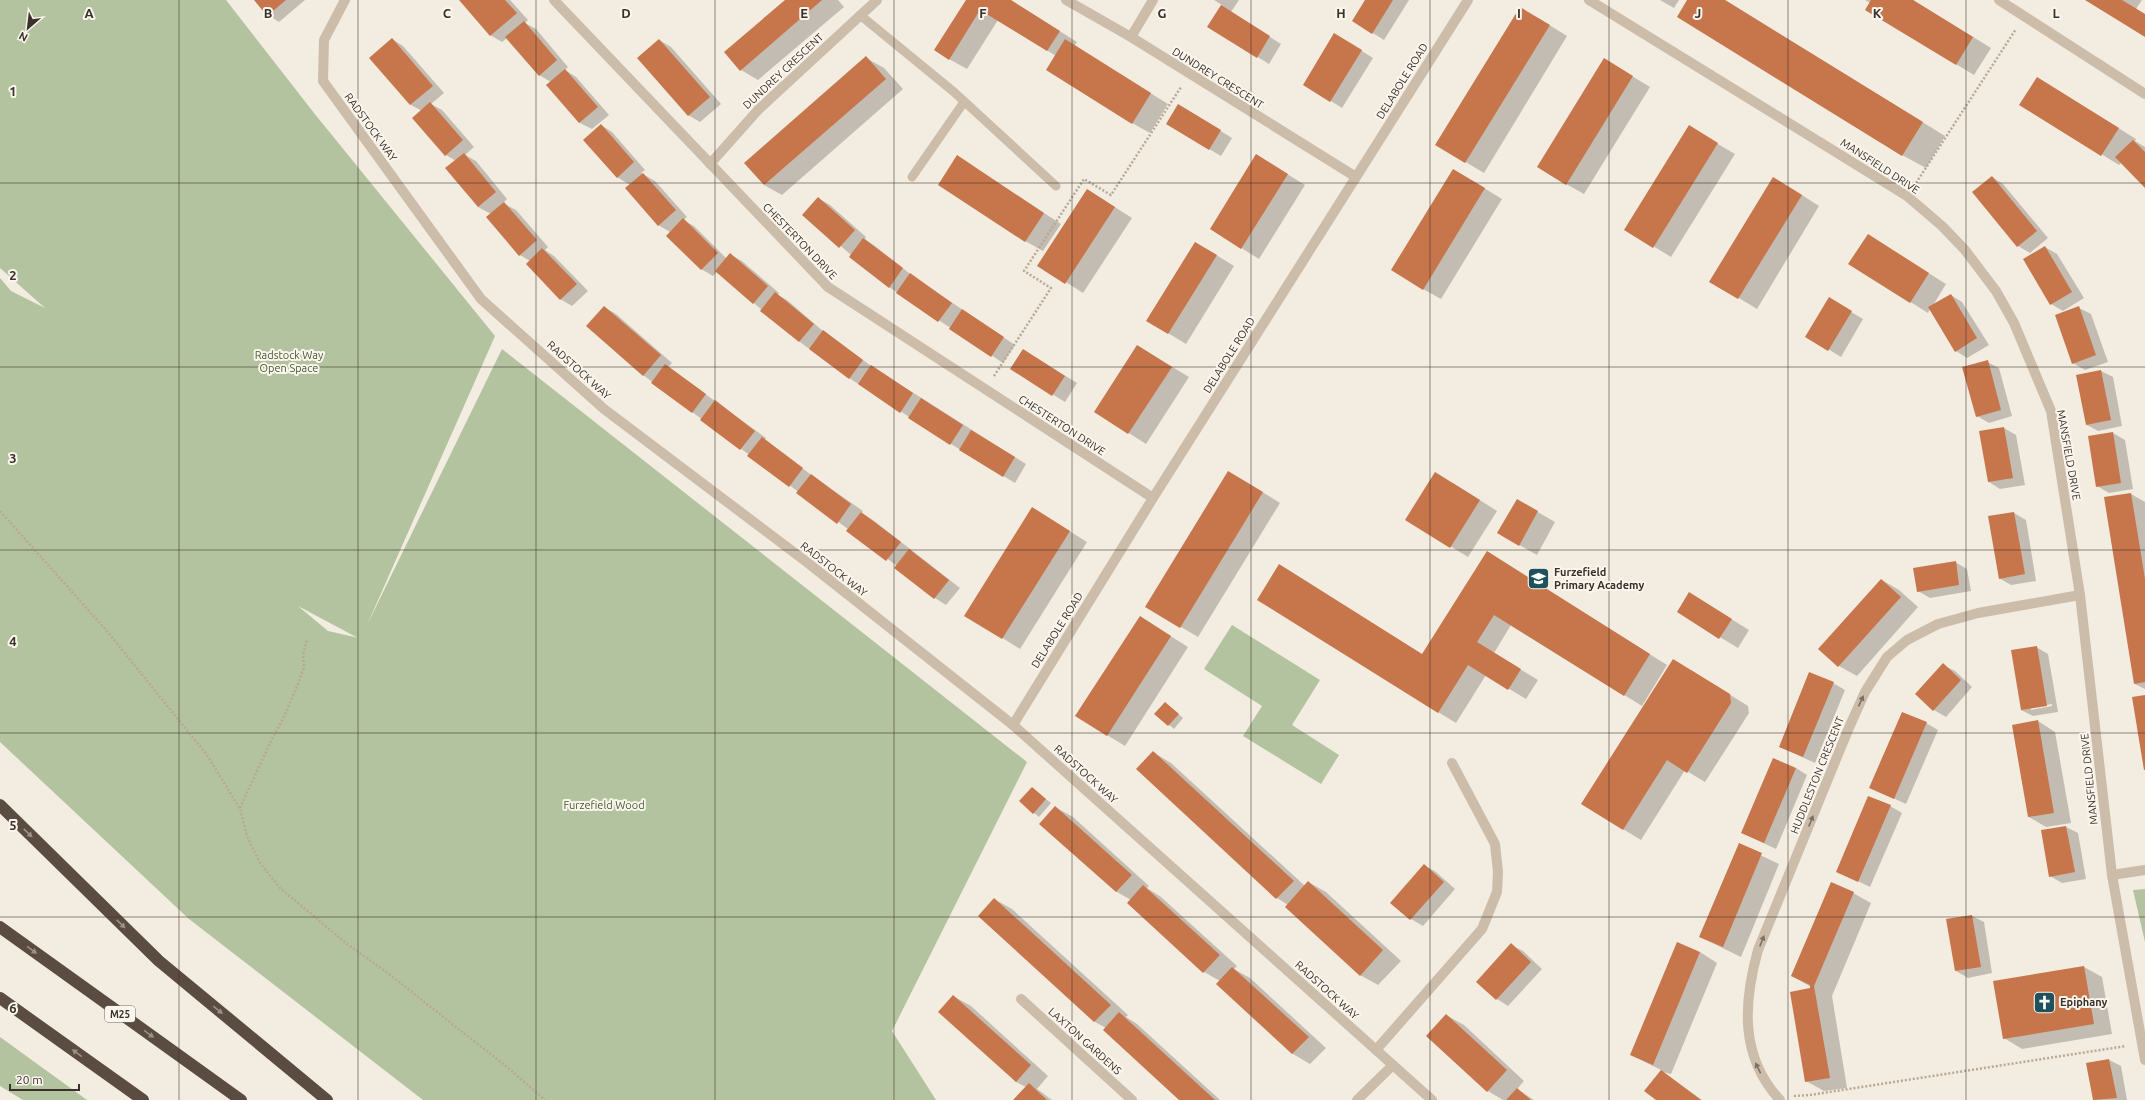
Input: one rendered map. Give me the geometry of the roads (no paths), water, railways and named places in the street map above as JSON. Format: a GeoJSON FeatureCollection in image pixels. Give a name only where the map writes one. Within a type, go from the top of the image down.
{"type":"FeatureCollection","features":[{"type":"Feature","properties":{"kind":"highway"},"geometry":{"type":"LineString","coordinates":[[0,806],[159,961],[328,1100]]}},
{"type":"Feature","properties":{"kind":"highway","name":"M25"},"geometry":{"type":"LineString","coordinates":[[0,927],[241,1100]]}},
{"type":"Feature","properties":{"kind":"highway"},"geometry":{"type":"LineString","coordinates":[[0,998],[143,1100]]}},
{"type":"Feature","properties":{"kind":"street","name":"RADSTOCK WAY"},"geometry":{"type":"LineString","coordinates":[[345,0],[324,40],[323,81],[481,299],[604,409],[808,563],[1013,725],[1432,1100]]}},
{"type":"Feature","properties":{"kind":"street","name":"CHESTERTON DRIVE"},"geometry":{"type":"LineString","coordinates":[[554,0],[828,287],[1153,498]]}},
{"type":"Feature","properties":{"kind":"street","name":"DUNDREY CRESCENT"},"geometry":{"type":"LineString","coordinates":[[710,164],[758,110],[877,0]]}},
{"type":"Feature","properties":{"kind":"street","name":"DUNDREY CRESCENT"},"geometry":{"type":"LineString","coordinates":[[1066,0],[1131,37],[1188,74],[1356,177]]}},
{"type":"Feature","properties":{"kind":"street"},"geometry":{"type":"LineString","coordinates":[[1131,37],[1153,0]]}},
{"type":"Feature","properties":{"kind":"street","name":"DELABOLE ROAD"},"geometry":{"type":"LineString","coordinates":[[1013,725],[1153,498],[1468,0]]}},
{"type":"Feature","properties":{"kind":"street","name":"MANSFIELD DRIVE"},"geometry":{"type":"LineString","coordinates":[[1589,0],[1907,196],[1942,226],[1965,250],[1996,291],[2014,323],[2051,411],[2080,595],[2112,875],[2145,1060]]}},
{"type":"Feature","properties":{"kind":"street"},"geometry":{"type":"LineString","coordinates":[[1999,0],[2145,94]]}},
{"type":"Feature","properties":{"kind":"street","name":"HUDDLESTON CRESCENT"},"geometry":{"type":"LineString","coordinates":[[1778,1098],[1756,1066],[1750,1045],[1749,996],[1753,967],[1758,950],[1848,730],[1876,673],[1887,657],[1907,640],[1938,624],[1978,613],[2080,595]]}},
{"type":"Feature","properties":{"kind":"street"},"geometry":{"type":"LineString","coordinates":[[1376,1050],[1482,929],[1497,892],[1498,872],[1495,844],[1452,763]]}},
{"type":"Feature","properties":{"kind":"street"},"geometry":{"type":"LineString","coordinates":[[2112,875],[2145,870]]}},
{"type":"Feature","properties":{"kind":"street","name":"LAXTON GARDENS"},"geometry":{"type":"LineString","coordinates":[[1021,999],[1132,1100]]}},
{"type":"Feature","properties":{"kind":"street"},"geometry":{"type":"LineString","coordinates":[[1357,1100],[1393,1065]]}},
{"type":"Feature","properties":{"kind":"lane"},"geometry":{"type":"LineString","coordinates":[[860,15],[964,102],[1056,186]]}},
{"type":"Feature","properties":{"kind":"lane"},"geometry":{"type":"LineString","coordinates":[[912,177],[964,102]]}},
{"type":"Feature","properties":{"kind":"place","name":"Furzefield Primary Academy"},"geometry":{"type":"Point","coordinates":[1538,578]}},
{"type":"Feature","properties":{"kind":"place","name":"Epiphany"},"geometry":{"type":"Point","coordinates":[2044,1002]}},
{"type":"Feature","properties":{"kind":"park label","name":"Radstock Way Open Space"},"geometry":{"type":"Point","coordinates":[289,361]}},
{"type":"Feature","properties":{"kind":"park label","name":"Furzefield Wood"},"geometry":{"type":"Point","coordinates":[604,805]}}]}
